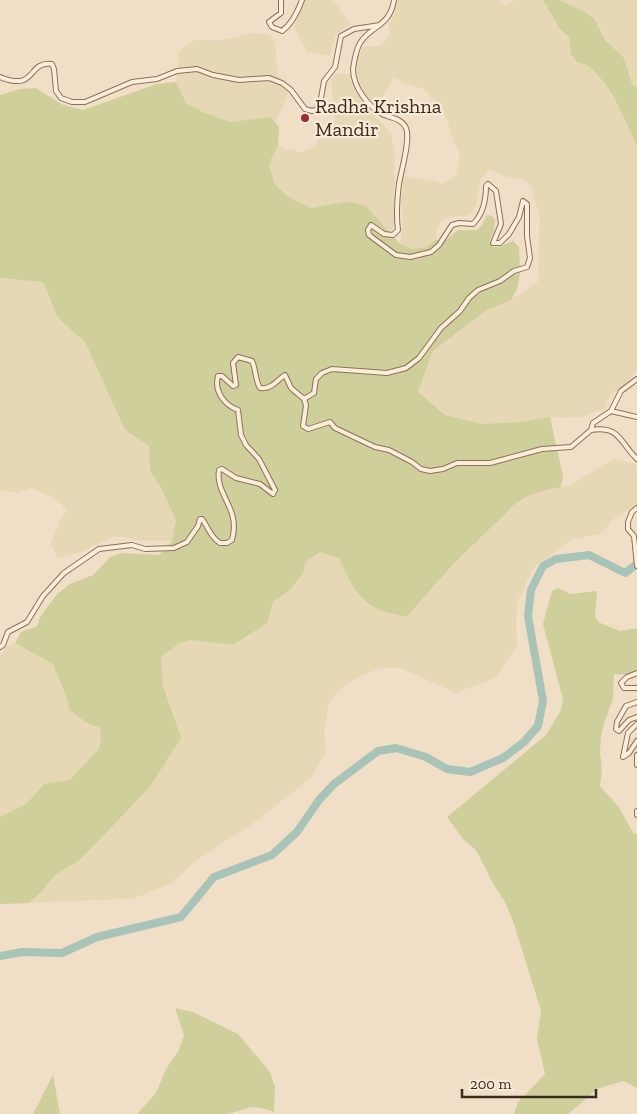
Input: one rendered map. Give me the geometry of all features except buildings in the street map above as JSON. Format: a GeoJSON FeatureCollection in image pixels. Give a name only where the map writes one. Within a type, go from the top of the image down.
{"type":"FeatureCollection","features":[{"type":"Feature","properties":{"kind":"street"},"geometry":{"type":"LineString","coordinates":[[281,0],[281,13],[269,22],[272,27],[282,31],[298,12],[302,0]]}},
{"type":"Feature","properties":{"kind":"street"},"geometry":{"type":"LineString","coordinates":[[304,399],[314,393],[316,379],[322,373],[332,370],[387,372],[406,368],[419,358],[434,336],[460,311],[474,294],[486,286],[500,281],[514,271],[527,267],[530,262],[526,236],[527,204],[523,201],[519,217],[509,234],[500,244],[493,243],[501,224],[496,191],[488,184],[477,220],[473,224],[459,223],[452,225],[439,245],[431,252],[410,257],[396,255],[369,235],[370,225],[384,234],[393,235],[398,230],[398,202],[405,160],[407,129],[402,122],[371,106],[357,86],[353,70],[359,44],[382,25],[390,14],[394,0]]}},
{"type":"Feature","properties":{"kind":"street"},"geometry":{"type":"LineString","coordinates":[[0,77],[18,82],[30,78],[37,66],[44,63],[52,64],[56,91],[61,98],[72,102],[85,102],[132,82],[157,79],[177,71],[197,69],[213,75],[239,80],[269,78],[282,83],[291,90],[302,106],[312,111],[316,110],[320,104],[324,81],[335,67],[342,36],[354,29],[375,24],[382,25]]}},
{"type":"Feature","properties":{"kind":"street"},"geometry":{"type":"LineString","coordinates":[[0,647],[3,645],[8,632],[27,622],[43,596],[64,573],[100,549],[132,545],[145,549],[174,548],[187,542],[198,526],[200,519],[209,528],[210,535],[216,541],[227,543],[232,540],[235,529],[234,518],[229,503],[219,486],[219,470],[222,469],[236,478],[260,484],[273,494],[275,490],[259,459],[246,445],[241,435],[238,410],[231,408],[224,402],[216,383],[218,376],[222,376],[229,384],[236,385],[233,363],[238,357],[252,361],[260,388],[268,387],[285,375],[291,388],[304,399],[306,405],[303,426],[305,428],[308,429],[330,422],[335,428],[374,447],[389,450],[412,462],[420,469],[430,471],[443,469],[457,463],[490,463],[542,449],[570,447],[591,430],[594,423],[611,411],[621,391],[637,379]]}},
{"type":"Feature","properties":{"kind":"street"},"geometry":{"type":"LineString","coordinates":[[611,411],[637,417]]}},
{"type":"Feature","properties":{"kind":"street"},"geometry":{"type":"LineString","coordinates":[[591,430],[606,429],[617,434],[628,451],[637,459]]}},
{"type":"Feature","properties":{"kind":"street"},"geometry":{"type":"LineString","coordinates":[[637,508],[632,512],[628,522],[628,529],[634,536],[637,566]]}},
{"type":"Feature","properties":{"kind":"street"},"geometry":{"type":"LineString","coordinates":[[637,673],[627,677],[621,683],[624,688],[637,688]]}},
{"type":"Feature","properties":{"kind":"street"},"geometry":{"type":"LineString","coordinates":[[637,702],[626,706],[617,722],[616,729],[619,731],[629,720],[637,717]]}},
{"type":"Feature","properties":{"kind":"street"},"geometry":{"type":"LineString","coordinates":[[637,724],[628,733],[623,757],[637,741]]}},
{"type":"Feature","properties":{"kind":"street"},"geometry":{"type":"LineString","coordinates":[[637,754],[637,765]]}},
{"type":"Feature","properties":{"kind":"shaded area"},"geometry":{"type":"Polygon","coordinates":[[[305,0],[333,0],[351,24],[335,36],[330,56],[307,52],[294,27],[305,0]]]}},
{"type":"Feature","properties":{"kind":"shaded area"},"geometry":{"type":"Polygon","coordinates":[[[396,0],[498,0],[505,6],[514,0],[543,0],[559,28],[569,37],[571,54],[577,62],[589,66],[605,83],[615,99],[637,146],[637,370],[623,387],[611,394],[606,403],[606,408],[579,418],[550,417],[521,422],[482,424],[445,415],[418,392],[433,351],[487,310],[511,300],[538,282],[540,217],[531,186],[522,179],[504,176],[489,169],[481,179],[476,206],[469,215],[446,218],[440,223],[436,232],[436,240],[425,247],[413,249],[400,244],[403,220],[401,200],[404,177],[427,179],[443,184],[456,175],[460,154],[454,143],[444,112],[425,90],[400,82],[394,77],[377,107],[366,97],[360,84],[356,72],[362,47],[381,46],[389,35],[389,25],[395,11],[396,0]]]}},
{"type":"Feature","properties":{"kind":"shaded area"},"geometry":{"type":"Polygon","coordinates":[[[559,0],[637,0],[637,88],[632,84],[624,58],[605,40],[600,28],[583,11],[559,0]]]}},
{"type":"Feature","properties":{"kind":"shaded area"},"geometry":{"type":"Polygon","coordinates":[[[254,33],[270,35],[275,44],[278,76],[290,85],[286,100],[275,123],[269,117],[230,122],[203,112],[186,103],[176,82],[179,51],[194,40],[223,40],[254,33]]]}},
{"type":"Feature","properties":{"kind":"shaded area"},"geometry":{"type":"Polygon","coordinates":[[[337,74],[350,74],[353,86],[363,103],[391,133],[395,167],[395,224],[390,232],[367,207],[356,203],[343,202],[311,208],[289,197],[275,185],[269,165],[278,145],[302,152],[314,148],[322,132],[335,120],[331,79],[337,74]]]}},
{"type":"Feature","properties":{"kind":"shaded area"},"geometry":{"type":"Polygon","coordinates":[[[0,278],[43,282],[58,318],[85,342],[125,430],[149,446],[150,471],[160,486],[176,520],[172,541],[142,541],[113,537],[81,552],[58,558],[51,544],[60,519],[68,510],[51,496],[32,488],[16,493],[0,490],[0,278]]]}},
{"type":"Feature","properties":{"kind":"shaded area"},"geometry":{"type":"Polygon","coordinates":[[[614,458],[635,464],[637,467],[637,505],[616,517],[600,534],[572,540],[534,567],[518,600],[516,621],[517,647],[495,678],[456,693],[400,668],[381,668],[363,675],[343,686],[329,702],[324,731],[326,752],[311,778],[255,822],[197,860],[170,884],[132,899],[29,903],[55,875],[80,860],[149,788],[180,738],[163,686],[161,657],[180,643],[190,640],[233,645],[273,602],[290,590],[303,573],[306,562],[320,552],[339,558],[349,579],[407,617],[423,597],[480,537],[517,502],[540,491],[571,485],[614,458]]]}},
{"type":"Feature","properties":{"kind":"shaded area"},"geometry":{"type":"Polygon","coordinates":[[[15,643],[53,664],[67,696],[69,710],[87,723],[100,728],[101,740],[98,750],[69,780],[44,784],[26,804],[0,817],[0,656],[6,647],[15,643]]]}},
{"type":"Feature","properties":{"kind":"green space"},"geometry":{"type":"Polygon","coordinates":[[[543,0],[559,0],[594,18],[605,40],[624,58],[632,84],[637,88],[637,146],[615,99],[605,83],[589,66],[577,62],[571,54],[569,37],[559,28],[543,0]]]}},
{"type":"Feature","properties":{"kind":"green space"},"geometry":{"type":"Polygon","coordinates":[[[176,82],[186,103],[203,112],[230,122],[270,117],[279,127],[278,145],[269,165],[275,185],[289,197],[311,208],[344,202],[356,203],[367,207],[400,244],[413,249],[425,247],[436,240],[446,240],[458,230],[477,230],[487,215],[492,216],[495,220],[494,230],[489,243],[493,247],[499,247],[513,241],[519,247],[520,274],[517,289],[511,300],[487,310],[433,351],[418,392],[445,415],[482,424],[521,422],[550,417],[563,476],[561,487],[533,494],[515,504],[450,568],[407,617],[383,611],[369,604],[353,586],[339,558],[320,552],[306,562],[303,573],[290,590],[273,602],[267,623],[233,645],[190,640],[180,643],[161,657],[163,686],[181,738],[149,788],[80,860],[55,875],[29,903],[0,904],[0,817],[26,804],[44,784],[69,780],[98,750],[101,740],[100,728],[87,723],[69,710],[53,664],[15,643],[21,632],[37,626],[40,617],[57,594],[70,584],[93,575],[110,557],[122,553],[159,555],[172,541],[176,520],[160,486],[150,471],[149,446],[125,430],[85,342],[58,318],[43,282],[0,278],[0,95],[20,89],[36,88],[63,105],[83,110],[157,84],[176,82]]]}},
{"type":"Feature","properties":{"kind":"green space"},"geometry":{"type":"Polygon","coordinates":[[[558,588],[570,594],[597,591],[595,615],[598,622],[620,631],[637,628],[637,675],[614,674],[613,699],[601,737],[602,770],[600,786],[618,806],[634,834],[637,834],[637,1088],[624,1081],[599,1088],[568,1114],[514,1114],[518,1102],[545,1074],[537,1039],[541,1011],[514,924],[505,902],[476,850],[463,839],[447,817],[546,735],[561,710],[563,699],[543,624],[552,591],[558,588]]]}},
{"type":"Feature","properties":{"kind":"green space"},"geometry":{"type":"Polygon","coordinates":[[[175,1008],[193,1012],[238,1034],[270,1072],[275,1087],[274,1112],[254,1107],[226,1114],[137,1114],[156,1093],[166,1069],[179,1050],[184,1035],[175,1008]]]}},
{"type":"Feature","properties":{"kind":"green space"},"geometry":{"type":"Polygon","coordinates":[[[53,1075],[60,1114],[33,1114],[53,1075]]]}},
{"type":"Feature","properties":{"kind":"waterway"},"geometry":{"type":"LineString","coordinates":[[0,956],[22,952],[62,953],[97,937],[181,917],[214,877],[272,855],[297,832],[319,800],[334,784],[378,751],[396,748],[426,757],[447,769],[470,772],[503,758],[524,742],[538,726],[543,701],[528,616],[531,590],[543,566],[556,559],[589,555],[625,573],[637,564]]}},
{"type":"Feature","properties":{"kind":"place","name":"Radha Krishna Mandir"},"geometry":{"type":"Point","coordinates":[305,118]}}]}
